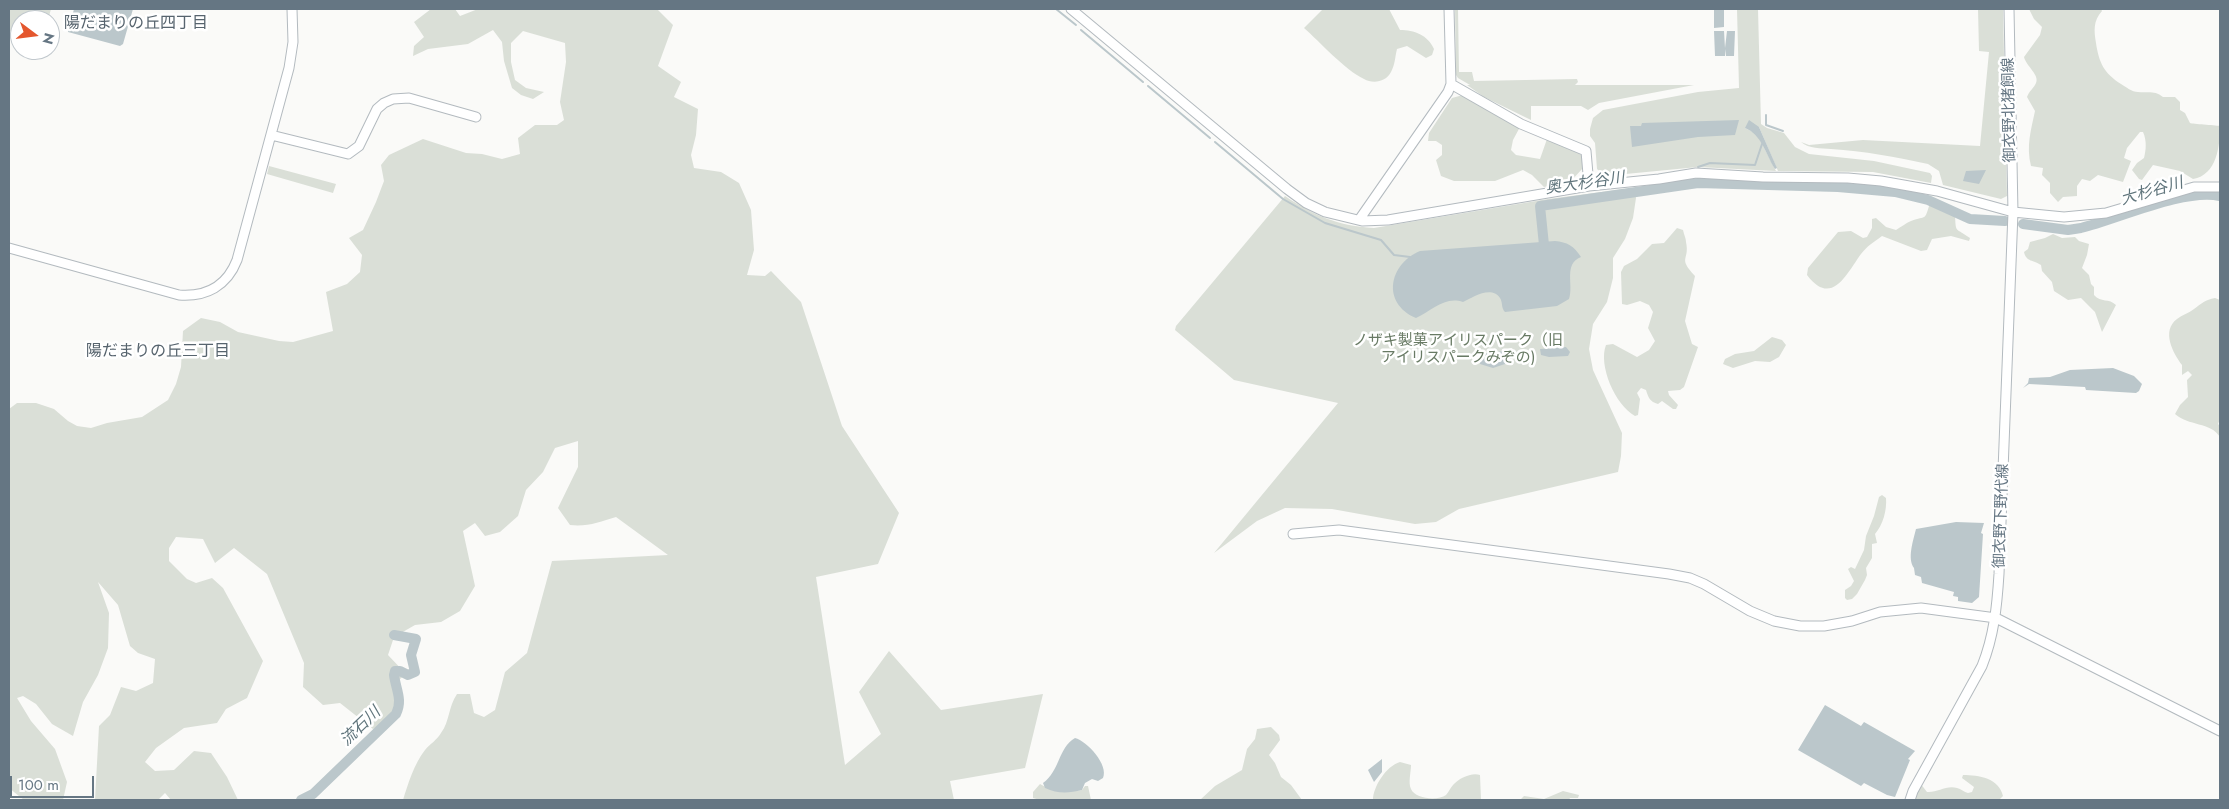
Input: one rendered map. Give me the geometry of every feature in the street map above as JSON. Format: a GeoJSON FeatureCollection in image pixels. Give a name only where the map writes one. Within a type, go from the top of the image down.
{"type":"FeatureCollection","features":[{"type":"Feature","properties":{"kind":"street"},"geometry":{"type":"LineString","coordinates":[[9,248],[179,295],[200,295],[212,290],[222,282],[235,265],[291,60],[294,32],[292,9]]}},
{"type":"Feature","properties":{"kind":"street"},"geometry":{"type":"LineString","coordinates":[[1071,9],[1294,194],[1325,212],[1358,220],[1388,220],[1589,186],[1696,173],[1763,177],[1848,178],[1903,184],[2013,212],[2064,217],[2106,213],[2183,189],[2208,186],[2220,187]]}},
{"type":"Feature","properties":{"kind":"street"},"geometry":{"type":"LineString","coordinates":[[1358,220],[1448,92],[1451,84],[1449,9]]}},
{"type":"Feature","properties":{"kind":"street","name":"御衣野北猪飼線"},"geometry":{"type":"LineString","coordinates":[[2009,9],[2013,212]]}},
{"type":"Feature","properties":{"kind":"street"},"geometry":{"type":"LineString","coordinates":[[1451,84],[1521,124],[1586,150],[1589,186]]}},
{"type":"Feature","properties":{"kind":"street"},"geometry":{"type":"LineString","coordinates":[[271,135],[348,154],[359,146],[377,109],[384,103],[401,97],[476,117]]}},
{"type":"Feature","properties":{"kind":"street","name":"御衣野下野代線"},"geometry":{"type":"LineString","coordinates":[[1910,800],[1912,791],[1982,666],[1990,646],[1996,618],[2013,212]]}},
{"type":"Feature","properties":{"kind":"street"},"geometry":{"type":"LineString","coordinates":[[1294,534],[1339,530],[1669,574],[1690,578],[1704,584],[1750,611],[1774,621],[1800,626],[1824,626],[1852,621],[1880,612],[1921,608],[1996,618],[2220,731]]}},
{"type":"Feature","properties":{"kind":"green space"},"geometry":{"type":"Polygon","coordinates":[[[9,9],[51,9],[10,10],[9,31],[9,9]]]}},
{"type":"Feature","properties":{"kind":"green space"},"geometry":{"type":"Polygon","coordinates":[[[431,9],[455,9],[460,16],[478,9],[657,9],[673,25],[658,66],[681,82],[674,97],[698,109],[696,135],[691,155],[694,168],[721,172],[739,183],[751,210],[754,250],[747,275],[765,276],[771,271],[801,302],[842,426],[899,513],[878,564],[816,577],[845,765],[881,734],[859,692],[889,651],[941,710],[1043,694],[1025,768],[950,781],[954,800],[403,800],[418,761],[444,728],[457,694],[470,694],[474,713],[484,717],[495,710],[505,672],[527,653],[552,561],[668,555],[616,517],[588,525],[570,525],[558,508],[578,467],[578,441],[555,448],[543,472],[526,490],[518,516],[500,532],[485,536],[475,523],[463,531],[475,586],[460,611],[441,622],[415,625],[394,637],[388,655],[406,674],[394,684],[400,703],[385,724],[373,729],[340,703],[323,705],[303,687],[304,663],[267,574],[234,548],[215,563],[203,539],[176,537],[169,548],[169,561],[187,579],[196,583],[212,578],[223,588],[263,661],[247,698],[226,709],[217,723],[184,728],[156,748],[145,762],[155,771],[174,770],[194,751],[211,753],[227,777],[238,800],[171,800],[165,793],[158,800],[95,800],[99,726],[110,715],[121,687],[136,691],[153,683],[155,659],[138,653],[130,646],[118,605],[98,582],[109,613],[108,648],[98,675],[83,702],[73,736],[52,724],[36,704],[23,696],[17,698],[31,721],[55,749],[67,782],[63,800],[24,800],[9,788],[9,409],[17,403],[36,403],[54,409],[77,426],[91,428],[107,423],[142,417],[168,400],[176,384],[181,367],[183,331],[201,318],[220,322],[238,332],[279,341],[293,342],[333,331],[326,292],[347,284],[360,272],[362,255],[349,238],[363,230],[384,181],[381,165],[389,155],[423,139],[466,153],[482,154],[502,159],[520,154],[518,138],[535,125],[557,125],[564,120],[560,102],[566,62],[565,43],[523,31],[511,43],[511,62],[515,80],[526,88],[544,92],[533,99],[521,95],[512,88],[504,61],[502,42],[493,30],[468,44],[428,49],[413,56],[414,46],[424,37],[414,22],[431,9]]]}},
{"type":"Feature","properties":{"kind":"green space"},"geometry":{"type":"Polygon","coordinates":[[[1323,9],[1389,9],[1400,30],[1415,32],[1428,40],[1434,49],[1432,55],[1426,58],[1407,46],[1397,49],[1389,75],[1383,80],[1368,81],[1349,69],[1304,28],[1323,9]]]}},
{"type":"Feature","properties":{"kind":"green space"},"geometry":{"type":"Polygon","coordinates":[[[1455,9],[1458,9],[1459,72],[1472,72],[1474,81],[1577,79],[1578,82],[1575,85],[1694,85],[1599,103],[1588,110],[1581,106],[1531,106],[1531,120],[1484,97],[1458,78],[1456,75],[1455,9]]]}},
{"type":"Feature","properties":{"kind":"green space"},"geometry":{"type":"Polygon","coordinates":[[[1737,9],[1758,9],[1761,124],[1767,128],[1784,133],[1795,147],[1809,154],[1874,161],[1930,173],[1932,176],[1931,183],[1873,172],[1778,171],[1759,127],[1745,128],[1757,134],[1776,171],[1698,167],[1605,176],[1597,169],[1595,143],[1590,136],[1590,129],[1593,118],[1603,110],[1698,92],[1739,88],[1737,9]]]}},
{"type":"Feature","properties":{"kind":"green space"},"geometry":{"type":"Polygon","coordinates":[[[1978,9],[2003,9],[2007,196],[2001,199],[1943,185],[1939,171],[1928,164],[1868,153],[1815,148],[1801,142],[1809,145],[1863,140],[1980,146],[1989,52],[1979,51],[1978,9]]]}},
{"type":"Feature","properties":{"kind":"green space"},"geometry":{"type":"Polygon","coordinates":[[[2029,9],[2101,9],[2102,11],[2096,22],[2095,39],[2103,67],[2110,76],[2134,91],[2154,93],[2163,97],[2175,97],[2180,102],[2180,110],[2185,113],[2190,123],[2220,126],[2218,151],[2212,166],[2207,172],[2193,179],[2180,171],[2153,165],[2142,180],[2139,179],[2132,170],[2145,155],[2145,139],[2143,132],[2140,132],[2127,148],[2124,158],[2131,161],[2123,182],[2098,175],[2090,181],[2082,179],[2077,186],[2077,196],[2063,197],[2058,202],[2050,193],[2050,183],[2042,175],[2043,168],[2031,166],[2030,138],[2035,111],[2027,97],[2037,80],[2024,57],[2040,35],[2042,27],[2034,19],[2029,9]]]}},
{"type":"Feature","properties":{"kind":"green space"},"geometry":{"type":"Polygon","coordinates":[[[1463,95],[1520,127],[1513,140],[1511,150],[1516,155],[1540,159],[1547,139],[1576,150],[1582,156],[1583,168],[1571,181],[1544,187],[1532,175],[1523,170],[1495,181],[1454,181],[1441,176],[1436,160],[1442,155],[1442,145],[1436,141],[1428,141],[1429,133],[1452,98],[1463,95]]]}},
{"type":"Feature","properties":{"kind":"green space"},"geometry":{"type":"Polygon","coordinates":[[[269,166],[336,184],[333,193],[267,174],[269,166]]]}},
{"type":"Feature","properties":{"kind":"green space","name":"ノザキ製菓アイリスパーク（旧 アイリスパークみぞの)"},"geometry":{"type":"Polygon","coordinates":[[[1635,189],[1636,198],[1633,218],[1625,239],[1613,258],[1613,278],[1607,302],[1593,324],[1589,349],[1593,370],[1622,433],[1618,472],[1459,509],[1436,522],[1415,524],[1332,509],[1285,508],[1257,521],[1214,553],[1338,403],[1234,380],[1175,330],[1176,326],[1285,196],[1327,219],[1349,225],[1374,228],[1548,199],[1635,189]]]}},
{"type":"Feature","properties":{"kind":"green space"},"geometry":{"type":"Polygon","coordinates":[[[1930,203],[1955,215],[1956,228],[1970,238],[1969,241],[1951,236],[1932,239],[1927,250],[1921,251],[1882,236],[1861,254],[1844,278],[1831,288],[1824,288],[1816,284],[1807,275],[1808,268],[1838,232],[1851,231],[1863,238],[1867,237],[1872,228],[1872,219],[1876,218],[1886,227],[1896,230],[1909,222],[1924,217],[1930,203]]]}},
{"type":"Feature","properties":{"kind":"green space"},"geometry":{"type":"Polygon","coordinates":[[[1677,228],[1683,230],[1687,248],[1685,262],[1695,276],[1685,321],[1692,344],[1698,347],[1684,387],[1680,390],[1668,391],[1669,395],[1678,405],[1676,409],[1662,401],[1658,404],[1651,401],[1646,390],[1641,388],[1637,393],[1640,399],[1638,415],[1635,416],[1621,403],[1610,384],[1604,363],[1604,353],[1606,345],[1613,344],[1637,357],[1649,350],[1655,341],[1648,328],[1653,312],[1649,305],[1640,301],[1627,305],[1622,304],[1621,272],[1624,266],[1637,259],[1652,244],[1664,243],[1677,228]]]}},
{"type":"Feature","properties":{"kind":"green space"},"geometry":{"type":"Polygon","coordinates":[[[2053,234],[2062,238],[2075,237],[2079,241],[2089,244],[2082,268],[2089,275],[2091,284],[2094,287],[2094,295],[2099,299],[2116,305],[2102,332],[2095,312],[2081,298],[2068,300],[2054,291],[2052,282],[2042,271],[2041,265],[2028,259],[2025,255],[2024,252],[2028,249],[2030,242],[2053,234]]]}},
{"type":"Feature","properties":{"kind":"green space"},"geometry":{"type":"Polygon","coordinates":[[[2215,298],[2220,300],[2220,419],[2218,424],[2220,426],[2220,437],[2211,429],[2186,421],[2175,414],[2188,397],[2187,380],[2192,375],[2188,371],[2182,375],[2182,365],[2172,348],[2169,336],[2172,324],[2177,319],[2204,302],[2215,298]]]}},
{"type":"Feature","properties":{"kind":"green space"},"geometry":{"type":"Polygon","coordinates":[[[1772,337],[1782,340],[1786,345],[1779,357],[1770,362],[1755,361],[1733,368],[1723,364],[1725,359],[1735,354],[1754,351],[1772,337]]]}},
{"type":"Feature","properties":{"kind":"green space"},"geometry":{"type":"Polygon","coordinates":[[[1882,495],[1886,498],[1885,512],[1875,534],[1877,543],[1872,544],[1872,558],[1866,568],[1867,575],[1857,594],[1852,599],[1847,600],[1845,598],[1845,590],[1854,581],[1848,569],[1851,567],[1855,569],[1864,550],[1866,536],[1879,497],[1882,495]]]}},
{"type":"Feature","properties":{"kind":"green space"},"geometry":{"type":"Polygon","coordinates":[[[1271,727],[1279,735],[1280,740],[1269,755],[1281,777],[1291,785],[1302,800],[1200,800],[1215,786],[1242,770],[1247,749],[1255,739],[1257,729],[1271,727]]]}},
{"type":"Feature","properties":{"kind":"green space"},"geometry":{"type":"Polygon","coordinates":[[[1400,762],[1411,765],[1410,787],[1417,795],[1427,798],[1442,797],[1459,780],[1466,776],[1477,774],[1480,775],[1481,800],[1373,800],[1375,789],[1385,772],[1400,762]]]}},
{"type":"Feature","properties":{"kind":"green space"},"geometry":{"type":"Polygon","coordinates":[[[1963,775],[1982,777],[1993,781],[2001,790],[2003,796],[1999,800],[1914,800],[1920,783],[1927,792],[1953,787],[1968,793],[1972,792],[1974,787],[1962,778],[1963,775]]]}},
{"type":"Feature","properties":{"kind":"green space"},"geometry":{"type":"Polygon","coordinates":[[[1040,784],[1055,790],[1066,791],[1082,790],[1085,786],[1088,786],[1091,800],[1040,800],[1033,798],[1033,792],[1040,784]]]}},
{"type":"Feature","properties":{"kind":"green space"},"geometry":{"type":"Polygon","coordinates":[[[1563,791],[1579,795],[1578,798],[1570,798],[1569,800],[1520,800],[1524,796],[1544,799],[1563,791]]]}},
{"type":"Feature","properties":{"kind":"shaded area"},"geometry":{"type":"Polygon","coordinates":[[[74,9],[133,9],[123,44],[120,46],[68,32],[74,9]]]}},
{"type":"Feature","properties":{"kind":"shaded area"},"geometry":{"type":"Polygon","coordinates":[[[1714,9],[1724,9],[1724,27],[1714,28],[1714,9]]]}},
{"type":"Feature","properties":{"kind":"shaded area"},"geometry":{"type":"Polygon","coordinates":[[[1714,31],[1724,31],[1725,48],[1727,31],[1735,31],[1734,56],[1726,56],[1725,49],[1725,56],[1715,56],[1714,31]]]}},
{"type":"Feature","properties":{"kind":"shaded area"},"geometry":{"type":"Polygon","coordinates":[[[1739,120],[1735,135],[1698,137],[1632,147],[1630,126],[1641,126],[1642,123],[1739,120]]]}},
{"type":"Feature","properties":{"kind":"shaded area"},"geometry":{"type":"Polygon","coordinates":[[[1749,120],[1759,127],[1777,168],[1775,169],[1763,145],[1755,135],[1745,128],[1749,120]]]}},
{"type":"Feature","properties":{"kind":"shaded area"},"geometry":{"type":"Polygon","coordinates":[[[1986,170],[1979,184],[1963,181],[1966,171],[1986,170]]]}},
{"type":"Feature","properties":{"kind":"shaded area"},"geometry":{"type":"Polygon","coordinates":[[[1555,241],[1570,245],[1581,257],[1572,265],[1569,299],[1557,306],[1505,312],[1500,298],[1496,294],[1487,292],[1463,302],[1450,301],[1438,305],[1416,318],[1405,311],[1398,303],[1394,294],[1393,284],[1401,265],[1409,257],[1420,251],[1555,241]]]}},
{"type":"Feature","properties":{"kind":"shaded area"},"geometry":{"type":"Polygon","coordinates":[[[1566,347],[1570,352],[1568,356],[1549,357],[1541,355],[1540,349],[1566,347]]]}},
{"type":"Feature","properties":{"kind":"shaded area"},"geometry":{"type":"Polygon","coordinates":[[[1504,351],[1511,354],[1505,364],[1493,368],[1480,364],[1480,356],[1482,354],[1504,351]]]}},
{"type":"Feature","properties":{"kind":"shaded area"},"geometry":{"type":"Polygon","coordinates":[[[2113,368],[2134,376],[2142,384],[2139,391],[2136,393],[2086,390],[2085,387],[2029,384],[2023,388],[2028,383],[2029,378],[2050,377],[2070,370],[2113,368]]]}},
{"type":"Feature","properties":{"kind":"shaded area"},"geometry":{"type":"Polygon","coordinates":[[[1956,522],[1984,523],[1981,533],[1983,534],[1979,597],[1972,603],[1958,601],[1958,597],[1953,596],[1954,592],[1922,583],[1921,577],[1915,575],[1911,560],[1911,550],[1916,529],[1956,522]]]}},
{"type":"Feature","properties":{"kind":"shaded area"},"geometry":{"type":"Polygon","coordinates":[[[1825,705],[1861,726],[1864,722],[1915,751],[1908,759],[1910,760],[1895,797],[1864,783],[1861,786],[1798,750],[1825,705]]]}},
{"type":"Feature","properties":{"kind":"shaded area"},"geometry":{"type":"Polygon","coordinates":[[[1075,738],[1096,754],[1103,767],[1103,778],[1098,781],[1092,779],[1085,783],[1082,790],[1077,791],[1059,792],[1045,788],[1043,783],[1053,772],[1069,742],[1075,738]]]}},
{"type":"Feature","properties":{"kind":"shaded area"},"geometry":{"type":"Polygon","coordinates":[[[1382,759],[1382,772],[1374,782],[1368,770],[1382,759]]]}},
{"type":"Feature","properties":{"kind":"waterway","name":"奥大杉谷川"},"geometry":{"type":"LineString","coordinates":[[1056,9],[1076,25]]}},
{"type":"Feature","properties":{"kind":"waterway","name":"奥大杉谷川"},"geometry":{"type":"LineString","coordinates":[[1081,30],[1143,82]]}},
{"type":"Feature","properties":{"kind":"waterway","name":"奥大杉谷川"},"geometry":{"type":"LineString","coordinates":[[1148,86],[1210,138]]}},
{"type":"Feature","properties":{"kind":"waterway"},"geometry":{"type":"LineString","coordinates":[[1766,115],[1766,125],[1783,131]]}},
{"type":"Feature","properties":{"kind":"waterway","name":"奥大杉谷川"},"geometry":{"type":"LineString","coordinates":[[1215,142],[1283,199],[1325,223],[1381,240],[1394,255],[1410,257]]}},
{"type":"Feature","properties":{"kind":"waterway"},"geometry":{"type":"LineString","coordinates":[[1698,167],[1710,163],[1755,165],[1762,144]]}},
{"type":"Feature","properties":{"kind":"waterway","name":"奥大杉谷川"},"geometry":{"type":"LineString","coordinates":[[1544,245],[1540,206],[1698,183],[1838,187],[1895,192],[1928,200],[1970,219],[2005,221]]}},
{"type":"Feature","properties":{"kind":"waterway","name":"大杉谷川"},"geometry":{"type":"LineString","coordinates":[[2023,224],[2068,230],[2096,224],[2170,200],[2188,196],[2220,196]]}},
{"type":"Feature","properties":{"kind":"waterway","name":"流石川"},"geometry":{"type":"LineString","coordinates":[[301,800],[313,794],[396,714],[399,699],[394,675],[395,671],[408,675],[415,672],[411,655],[416,639],[394,635]]}},
{"type":"Feature","properties":{"kind":"district","name":"陽だまりの丘四丁目"},"geometry":{"type":"Point","coordinates":[136,24]}},
{"type":"Feature","properties":{"kind":"district","name":"陽だまりの丘三丁目"},"geometry":{"type":"Point","coordinates":[158,352]}}]}
